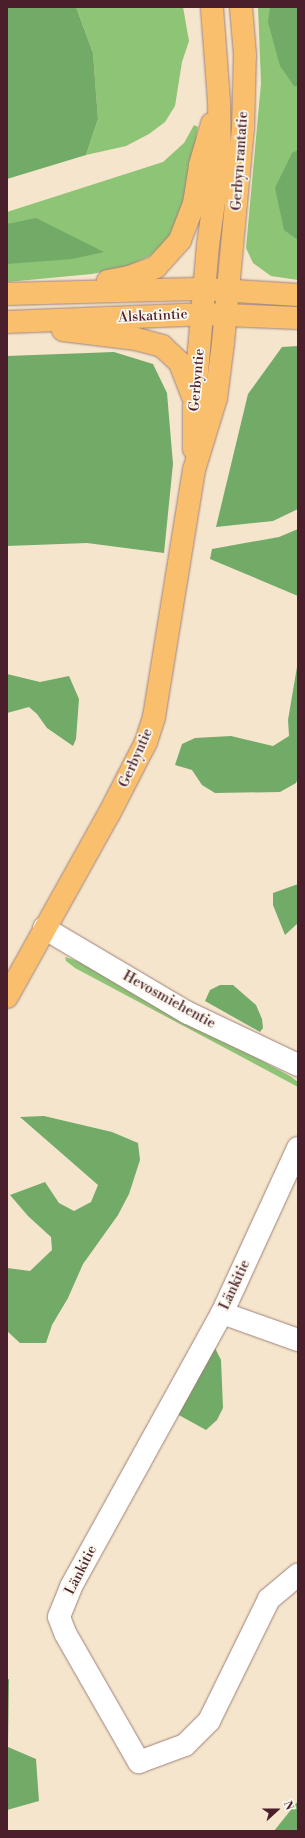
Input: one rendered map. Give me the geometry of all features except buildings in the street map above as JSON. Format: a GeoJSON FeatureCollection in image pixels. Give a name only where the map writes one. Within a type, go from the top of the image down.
{"type":"FeatureCollection","features":[{"type":"Feature","properties":{"kind":"main road","name":"Gerbyn rantatie"},"geometry":{"type":"LineString","coordinates":[[204,289],[220,158],[219,101],[212,7]]}},
{"type":"Feature","properties":{"kind":"main road","name":"Gerbyn rantatie"},"geometry":{"type":"LineString","coordinates":[[227,314],[243,129],[245,55],[241,7]]}},
{"type":"Feature","properties":{"kind":"main road"},"geometry":{"type":"LineString","coordinates":[[55,292],[129,277],[156,266],[180,240],[194,204],[200,165],[219,101]]}},
{"type":"Feature","properties":{"kind":"main road","name":"Alskatintie"},"geometry":{"type":"LineString","coordinates":[[7,294],[204,289],[298,296]]}},
{"type":"Feature","properties":{"kind":"main road","name":"Gerbyntie"},"geometry":{"type":"LineString","coordinates":[[194,470],[194,400],[204,289]]}},
{"type":"Feature","properties":{"kind":"main road","name":"Alskatintie"},"geometry":{"type":"LineString","coordinates":[[7,322],[202,314],[298,318]]}},
{"type":"Feature","properties":{"kind":"main road","name":"Gerbyntie"},"geometry":{"type":"LineString","coordinates":[[7,997],[44,928],[109,814],[146,742],[160,679],[194,470],[216,398],[227,314]]}},
{"type":"Feature","properties":{"kind":"main road"},"geometry":{"type":"LineString","coordinates":[[33,322],[71,332],[136,339],[162,346],[180,363],[194,400]]}},
{"type":"Feature","properties":{"kind":"street","name":"Hevosmiehentie"},"geometry":{"type":"LineString","coordinates":[[44,928],[188,1013],[298,1065]]}},
{"type":"Feature","properties":{"kind":"street","name":"Länkitie"},"geometry":{"type":"LineString","coordinates":[[298,1148],[222,1313],[71,1587],[59,1617],[65,1633],[139,1762],[185,1745],[208,1721],[269,1598],[298,1575]]}},
{"type":"Feature","properties":{"kind":"street"},"geometry":{"type":"LineString","coordinates":[[222,1313],[298,1340]]}},
{"type":"Feature","properties":{"kind":"green space"},"geometry":{"type":"Polygon","coordinates":[[[7,7],[76,7],[93,53],[98,119],[86,155],[7,179],[7,7]]]}},
{"type":"Feature","properties":{"kind":"green space"},"geometry":{"type":"Polygon","coordinates":[[[76,7],[183,7],[189,41],[182,62],[175,106],[165,122],[149,134],[126,146],[86,155],[98,119],[93,53],[76,7]]]}},
{"type":"Feature","properties":{"kind":"green space"},"geometry":{"type":"Polygon","coordinates":[[[258,7],[298,7],[298,280],[271,276],[253,263],[246,248],[261,83],[258,7]]]}},
{"type":"Feature","properties":{"kind":"green space"},"geometry":{"type":"Polygon","coordinates":[[[270,7],[298,8],[298,86],[294,86],[280,66],[268,22],[270,7]]]}},
{"type":"Feature","properties":{"kind":"green space"},"geometry":{"type":"Polygon","coordinates":[[[194,125],[198,127],[185,202],[172,235],[150,256],[125,267],[92,274],[7,282],[7,212],[163,162],[184,143],[194,125]]]}},
{"type":"Feature","properties":{"kind":"green space"},"geometry":{"type":"Polygon","coordinates":[[[298,150],[298,240],[284,230],[275,188],[292,153],[298,150]]]}},
{"type":"Feature","properties":{"kind":"green space"},"geometry":{"type":"Polygon","coordinates":[[[36,218],[104,252],[72,259],[7,264],[7,224],[36,218]]]}},
{"type":"Feature","properties":{"kind":"green space"},"geometry":{"type":"Polygon","coordinates":[[[298,346],[298,509],[273,521],[216,527],[248,394],[282,347],[298,346]]]}},
{"type":"Feature","properties":{"kind":"green space"},"geometry":{"type":"Polygon","coordinates":[[[114,352],[153,364],[167,393],[173,464],[164,553],[87,543],[7,546],[7,356],[114,352]]]}},
{"type":"Feature","properties":{"kind":"green space"},"geometry":{"type":"Polygon","coordinates":[[[298,529],[298,596],[210,559],[212,549],[279,537],[298,529]]]}},
{"type":"Feature","properties":{"kind":"green space"},"geometry":{"type":"Polygon","coordinates":[[[298,661],[298,778],[296,783],[280,792],[215,793],[202,785],[192,770],[175,765],[182,744],[195,738],[231,736],[273,746],[289,736],[288,720],[298,661]]]}},
{"type":"Feature","properties":{"kind":"green space"},"geometry":{"type":"Polygon","coordinates":[[[7,674],[40,682],[69,676],[79,699],[76,739],[73,746],[47,728],[37,714],[29,707],[7,713],[7,674]]]}},
{"type":"Feature","properties":{"kind":"green space"},"geometry":{"type":"Polygon","coordinates":[[[298,884],[298,923],[285,935],[273,905],[273,893],[298,884]]]}},
{"type":"Feature","properties":{"kind":"green space"},"geometry":{"type":"Polygon","coordinates":[[[65,957],[80,962],[290,1076],[298,1082],[298,1087],[75,968],[66,961],[65,957]]]}},
{"type":"Feature","properties":{"kind":"green space"},"geometry":{"type":"Polygon","coordinates":[[[220,985],[233,985],[256,1005],[262,1019],[263,1028],[260,1032],[205,1001],[210,990],[220,985]]]}},
{"type":"Feature","properties":{"kind":"green space"},"geometry":{"type":"Polygon","coordinates":[[[44,1116],[112,1132],[138,1143],[140,1160],[129,1194],[118,1215],[83,1264],[68,1298],[52,1325],[46,1343],[20,1343],[7,1331],[7,1268],[30,1271],[52,1250],[51,1237],[28,1216],[10,1195],[45,1182],[59,1203],[74,1211],[91,1202],[98,1185],[20,1117],[44,1116]]]}},
{"type":"Feature","properties":{"kind":"green space"},"geometry":{"type":"Polygon","coordinates":[[[214,1346],[221,1360],[223,1408],[217,1420],[206,1430],[177,1414],[214,1346]]]}},
{"type":"Feature","properties":{"kind":"green space"},"geometry":{"type":"Polygon","coordinates":[[[9,1679],[8,1747],[36,1759],[39,1801],[7,1810],[7,1680],[9,1679]]]}},
{"type":"Feature","properties":{"kind":"green space"},"geometry":{"type":"Polygon","coordinates":[[[298,1801],[298,1831],[274,1831],[298,1801]]]}}]}
